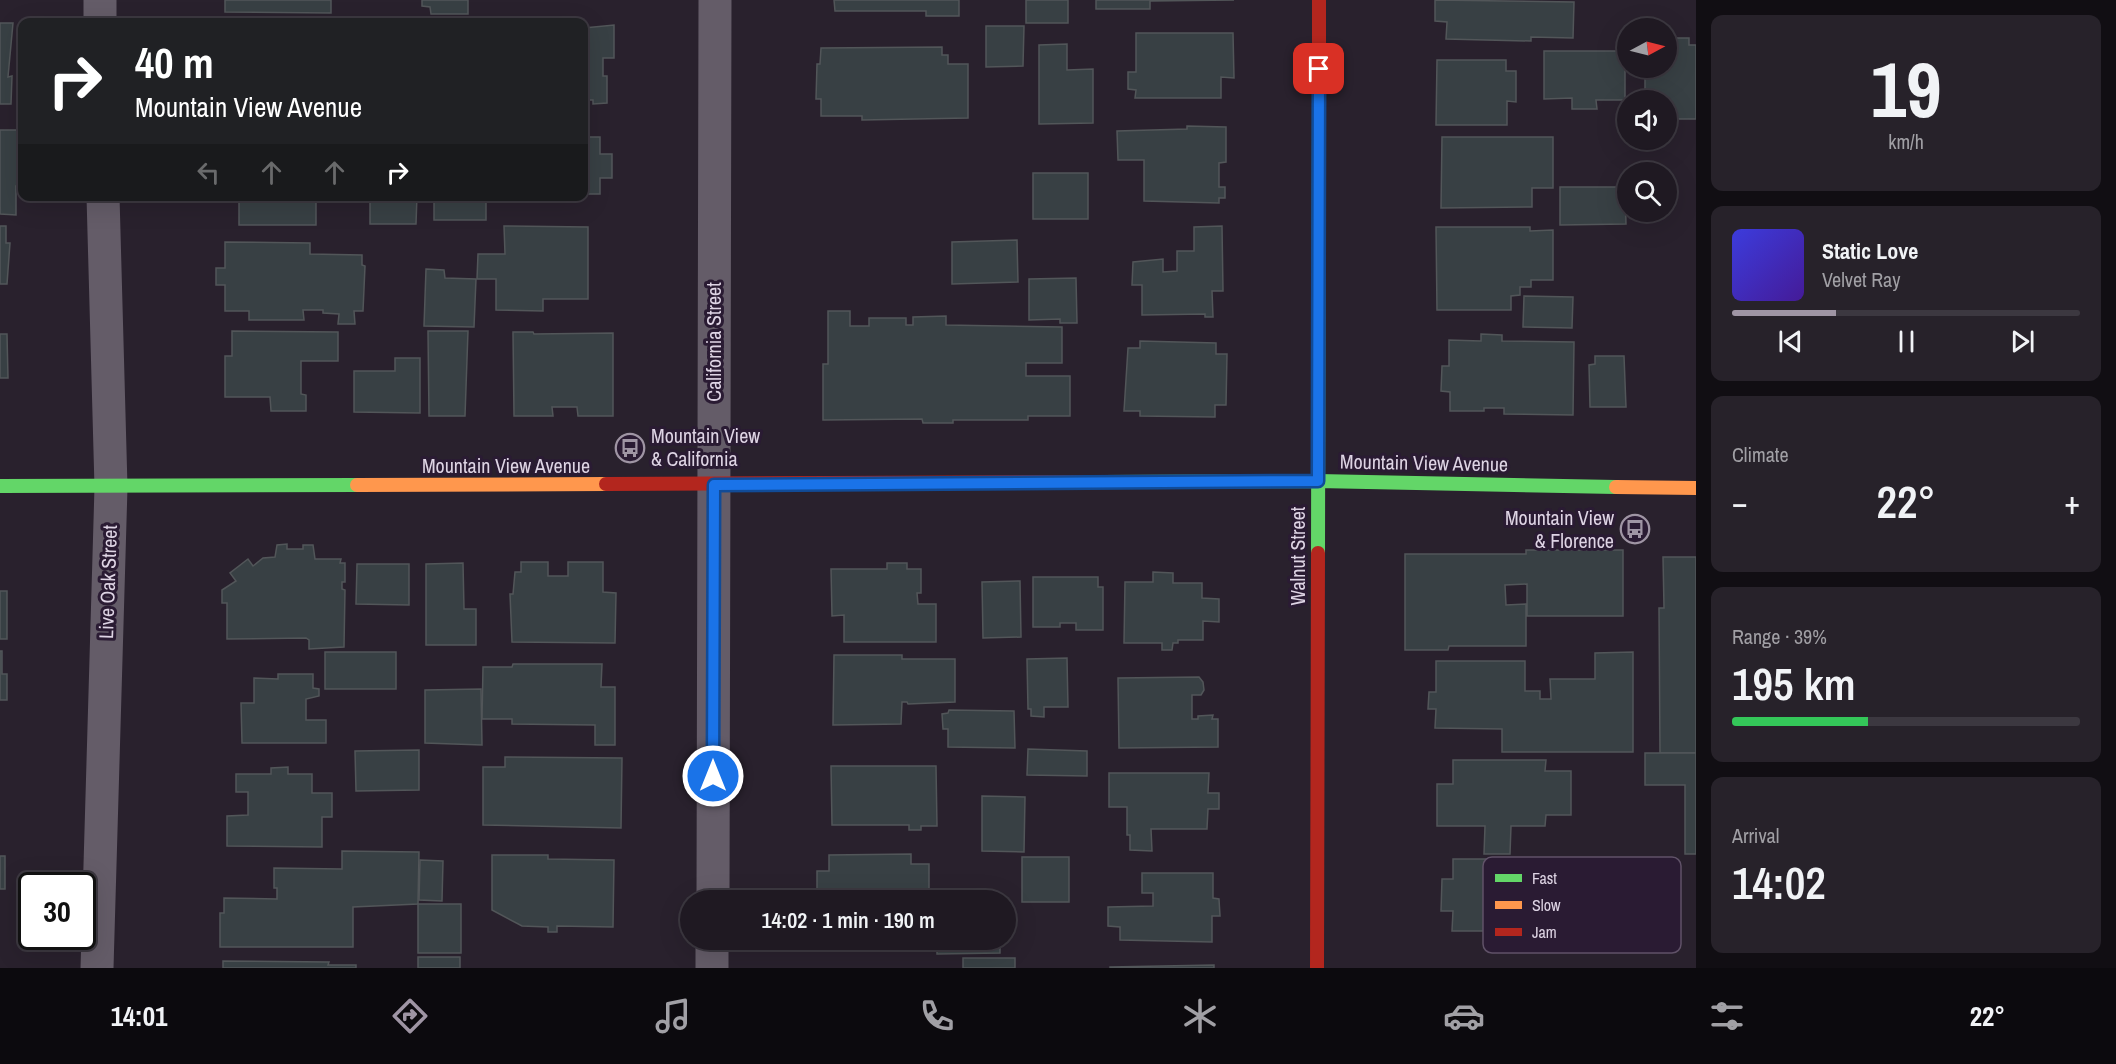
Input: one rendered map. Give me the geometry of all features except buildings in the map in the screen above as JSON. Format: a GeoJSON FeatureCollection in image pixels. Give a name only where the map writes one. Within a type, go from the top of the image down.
{"type":"FeatureCollection","features":[{"type":"Feature","properties":{"kind":"street"},"geometry":{"type":"LineString","coordinates":[[100,0],[100,18]]}},
{"type":"Feature","properties":{"kind":"street","name":"California Street"},"geometry":{"type":"LineString","coordinates":[[713,890],[715,0]]}},
{"type":"Feature","properties":{"kind":"street","name":"Walnut Street"},"geometry":{"type":"LineString","coordinates":[[1317,968],[1319,0]]}},
{"type":"Feature","properties":{"kind":"street","name":"Live Oak Street"},"geometry":{"type":"LineString","coordinates":[[98,968],[111,488],[103,201]]}},
{"type":"Feature","properties":{"kind":"street","name":"Mountain View Avenue"},"geometry":{"type":"LineString","coordinates":[[0,486],[111,488],[1318,481],[1696,488]]}},
{"type":"Feature","properties":{"kind":"street"},"geometry":{"type":"LineString","coordinates":[[712,950],[712,968]]}},
{"type":"Feature","properties":{"kind":"traffic: fast"},"geometry":{"type":"LineString","coordinates":[[1318,553],[1319,90]]}},
{"type":"Feature","properties":{"kind":"traffic: fast"},"geometry":{"type":"LineString","coordinates":[[1102,482],[1318,481],[1616,487]]}},
{"type":"Feature","properties":{"kind":"traffic: fast"},"geometry":{"type":"LineString","coordinates":[[0,486],[357,485]]}},
{"type":"Feature","properties":{"kind":"traffic: slow"},"geometry":{"type":"LineString","coordinates":[[357,485],[606,484]]}},
{"type":"Feature","properties":{"kind":"traffic: slow"},"geometry":{"type":"LineString","coordinates":[[1616,487],[1696,488]]}},
{"type":"Feature","properties":{"kind":"traffic: jam"},"geometry":{"type":"LineString","coordinates":[[1319,0],[1319,90]]}},
{"type":"Feature","properties":{"kind":"traffic: jam"},"geometry":{"type":"LineString","coordinates":[[606,484],[1102,482]]}},
{"type":"Feature","properties":{"kind":"traffic: jam"},"geometry":{"type":"LineString","coordinates":[[1317,968],[1318,553]]}},
{"type":"Feature","properties":{"kind":"place","name":"Mountain View & California"},"geometry":{"type":"Point","coordinates":[630,448]}},
{"type":"Feature","properties":{"kind":"place","name":"Mountain View & Florence"},"geometry":{"type":"Point","coordinates":[1635,529]}},
{"type":"Feature","properties":{"kind":"route"},"geometry":{"type":"LineString","coordinates":[[713,776],[714,485],[1318,481],[1319,69]]}}]}
